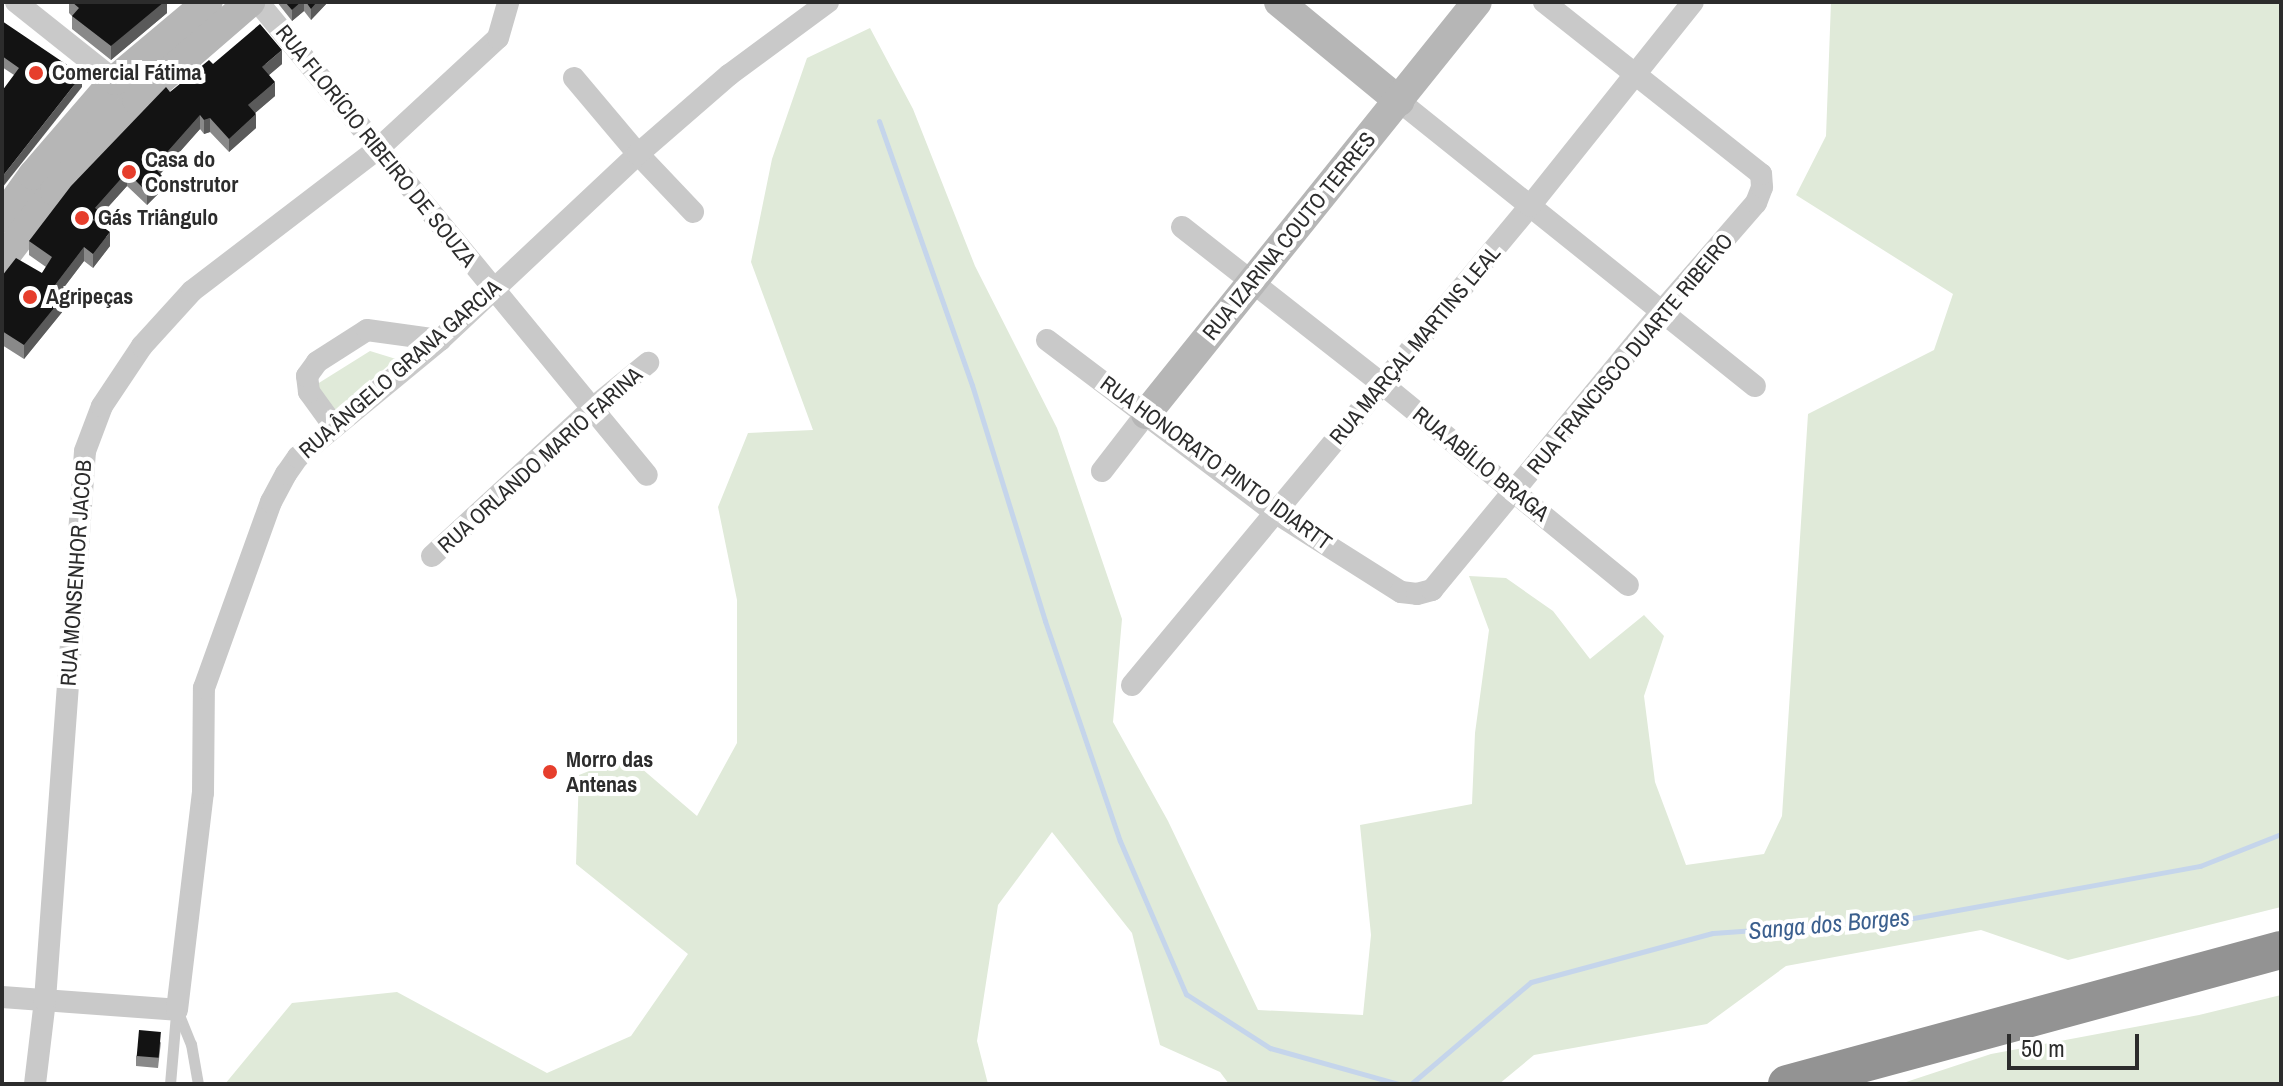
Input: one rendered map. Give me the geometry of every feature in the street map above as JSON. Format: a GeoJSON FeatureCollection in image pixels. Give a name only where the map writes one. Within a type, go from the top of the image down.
{"type":"FeatureCollection","features":[{"type":"Feature","properties":{"kind":"highway"},"geometry":{"type":"LineString","coordinates":[[1787,1084],[2281,950]]}},
{"type":"Feature","properties":{"kind":"street"},"geometry":{"type":"LineString","coordinates":[[16,2],[126,90]]}},
{"type":"Feature","properties":{"kind":"street"},"geometry":{"type":"LineString","coordinates":[[2,218],[33,175],[126,90],[208,2]]}},
{"type":"Feature","properties":{"kind":"street"},"geometry":{"type":"LineString","coordinates":[[2,260],[126,90],[250,2]]}},
{"type":"Feature","properties":{"kind":"street","name":"RUA FLORÍCIO RIBEIRO DE SOUZA"},"geometry":{"type":"LineString","coordinates":[[258,2],[647,475]]}},
{"type":"Feature","properties":{"kind":"street","name":"RUA MONSENHOR JACOB"},"geometry":{"type":"LineString","coordinates":[[35,1084],[45,1000],[85,451],[102,406],[142,346],[192,291],[378,149],[498,38],[508,2]]}},
{"type":"Feature","properties":{"kind":"street","name":"RUA ÂNGELO GRANA GARCIA"},"geometry":{"type":"LineString","coordinates":[[177,1010],[203,793],[204,688],[271,502],[298,457],[333,425],[440,340],[638,154],[750,57],[828,2]]}},
{"type":"Feature","properties":{"kind":"street"},"geometry":{"type":"LineString","coordinates":[[1279,2],[1755,386]]}},
{"type":"Feature","properties":{"kind":"street","name":"RUA IZARINA COUTO TERRES"},"geometry":{"type":"LineString","coordinates":[[1102,471],[1249,281],[1477,2]]}},
{"type":"Feature","properties":{"kind":"street"},"geometry":{"type":"LineString","coordinates":[[1544,2],[1635,73]]}},
{"type":"Feature","properties":{"kind":"street","name":"RUA MARÇAL MARTINS LEAL"},"geometry":{"type":"LineString","coordinates":[[1132,685],[1530,206],[1693,2]]}},
{"type":"Feature","properties":{"kind":"street","name":"RUA FRANCISCO DUARTE RIBEIRO"},"geometry":{"type":"LineString","coordinates":[[1432,590],[1516,492],[1662,311],[1756,203],[1762,187],[1761,174],[1635,73]]}},
{"type":"Feature","properties":{"kind":"street"},"geometry":{"type":"LineString","coordinates":[[574,78],[638,154],[693,212]]}},
{"type":"Feature","properties":{"kind":"street","name":"RUA ABÍLIO BRAGA"},"geometry":{"type":"LineString","coordinates":[[1182,227],[1381,383],[1628,585]]}},
{"type":"Feature","properties":{"kind":"street"},"geometry":{"type":"LineString","coordinates":[[333,425],[309,392],[307,376],[317,362],[367,330],[440,340]]}},
{"type":"Feature","properties":{"kind":"street","name":"RUA HONORATO PINTO IDIARTT"},"geometry":{"type":"LineString","coordinates":[[1047,340],[1276,513],[1401,592],[1417,594],[1432,590]]}},
{"type":"Feature","properties":{"kind":"street","name":"RUA ORLANDO MARIO FARINA"},"geometry":{"type":"LineString","coordinates":[[432,556],[594,407],[648,363]]}},
{"type":"Feature","properties":{"kind":"street"},"geometry":{"type":"LineString","coordinates":[[2,997],[177,1010]]}},
{"type":"Feature","properties":{"kind":"lane"},"geometry":{"type":"LineString","coordinates":[[170,1084],[177,1010]]}},
{"type":"Feature","properties":{"kind":"lane"},"geometry":{"type":"LineString","coordinates":[[177,1010],[191,1044],[198,1084]]}},
{"type":"Feature","properties":{"kind":"green space"},"geometry":{"type":"Polygon","coordinates":[[[1831,2],[2281,2],[2281,907],[2068,960],[1981,930],[1786,966],[1707,1024],[1534,1055],[1499,1084],[1229,1084],[1220,1072],[1160,1045],[1132,933],[1052,832],[998,905],[977,1041],[988,1084],[225,1084],[292,1003],[397,992],[547,1073],[631,1036],[688,954],[576,864],[579,775],[627,756],[697,816],[737,743],[737,600],[718,507],[748,433],[813,430],[751,262],[772,159],[807,58],[870,28],[913,109],[975,266],[1057,428],[1122,619],[1113,722],[1168,821],[1258,1010],[1363,1015],[1371,935],[1360,825],[1472,804],[1475,733],[1489,630],[1469,576],[1506,578],[1553,611],[1590,659],[1644,615],[1664,636],[1644,696],[1655,782],[1686,865],[1764,854],[1782,816],[1808,414],[1934,350],[1953,294],[1796,195],[1826,136],[1831,2]]]}},
{"type":"Feature","properties":{"kind":"green space"},"geometry":{"type":"Polygon","coordinates":[[[370,351],[396,359],[332,414],[314,386],[370,351]]]}},
{"type":"Feature","properties":{"kind":"green space"},"geometry":{"type":"Polygon","coordinates":[[[2281,995],[2281,1084],[1900,1084],[1991,1054],[2199,1015],[2281,995]]]}},
{"type":"Feature","properties":{"kind":"building"},"geometry":{"type":"Polygon","coordinates":[[[72,2],[164,2],[111,46],[72,16],[79,8],[72,2]]]}},
{"type":"Feature","properties":{"kind":"building"},"geometry":{"type":"Polygon","coordinates":[[[285,2],[301,2],[292,10],[285,2]]]}},
{"type":"Feature","properties":{"kind":"building"},"geometry":{"type":"Polygon","coordinates":[[[2,21],[82,75],[2,177],[2,91],[19,68],[2,56],[2,21]]]}},
{"type":"Feature","properties":{"kind":"building"},"geometry":{"type":"Polygon","coordinates":[[[260,24],[282,50],[262,67],[275,82],[248,105],[256,114],[229,139],[210,118],[204,120],[200,115],[154,167],[162,176],[147,192],[127,172],[95,208],[100,212],[93,220],[110,232],[93,254],[84,247],[52,289],[63,297],[24,345],[2,331],[2,276],[16,258],[42,273],[52,257],[29,241],[71,186],[166,87],[170,92],[209,60],[213,64],[260,24]]]}},
{"type":"Feature","properties":{"kind":"building"},"geometry":{"type":"Polygon","coordinates":[[[139,1030],[161,1032],[159,1058],[137,1056],[139,1030]]]}},
{"type":"Feature","properties":{"kind":"waterway"},"geometry":{"type":"LineString","coordinates":[[879,121],[972,385],[1045,621],[1120,841],[1186,994],[1270,1048],[1399,1084]]}},
{"type":"Feature","properties":{"kind":"waterway","name":"Sanga dos Borges"},"geometry":{"type":"LineString","coordinates":[[1411,1084],[1531,982],[1713,933],[1908,919],[2200,866],[2281,834]]}},
{"type":"Feature","properties":{"kind":"place","name":"Comercial Fátima"},"geometry":{"type":"Point","coordinates":[36,73]}},
{"type":"Feature","properties":{"kind":"place","name":"Casa do Construtor"},"geometry":{"type":"Point","coordinates":[129,172]}},
{"type":"Feature","properties":{"kind":"place","name":"Gás Triângulo"},"geometry":{"type":"Point","coordinates":[82,218]}},
{"type":"Feature","properties":{"kind":"place","name":"Agripeças"},"geometry":{"type":"Point","coordinates":[30,297]}},
{"type":"Feature","properties":{"kind":"place","name":"Morro das Antenas"},"geometry":{"type":"Point","coordinates":[550,772]}}]}
